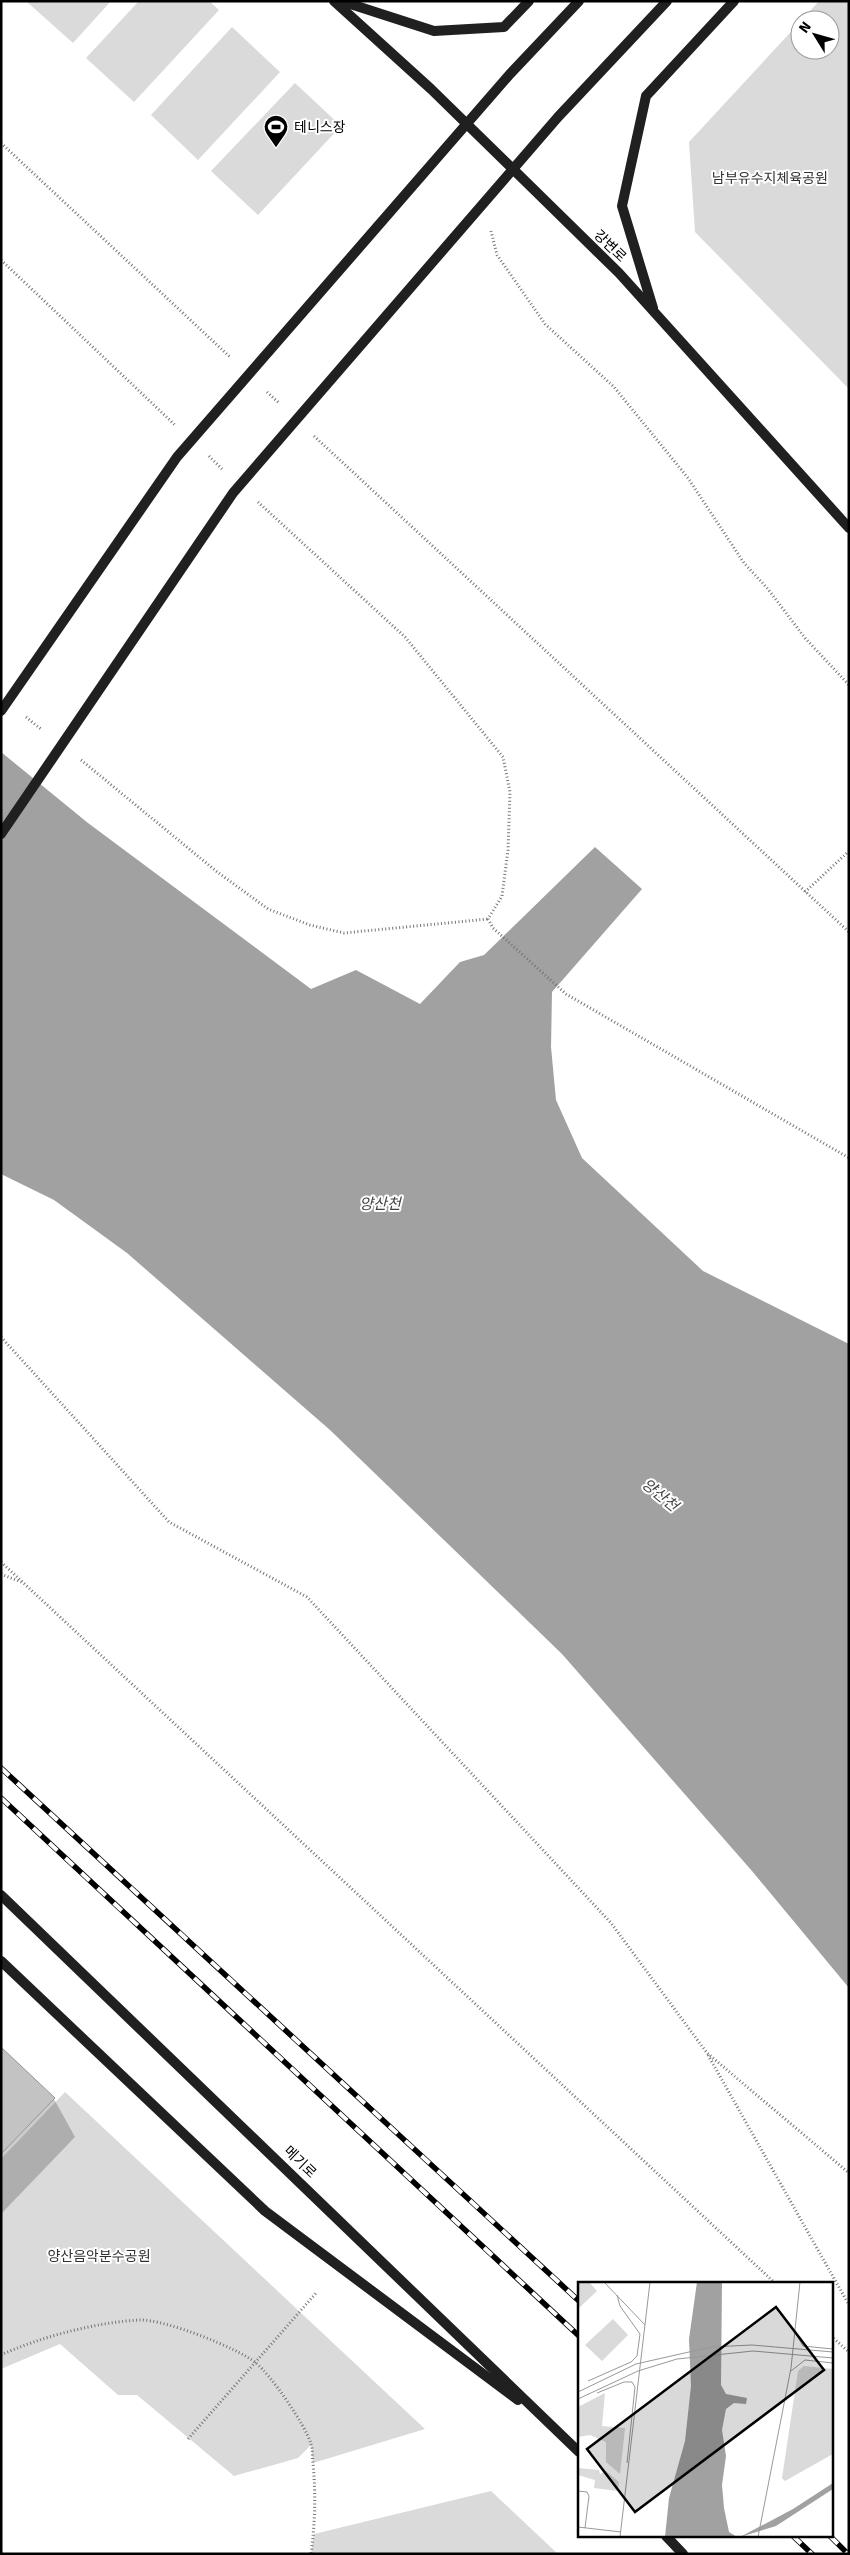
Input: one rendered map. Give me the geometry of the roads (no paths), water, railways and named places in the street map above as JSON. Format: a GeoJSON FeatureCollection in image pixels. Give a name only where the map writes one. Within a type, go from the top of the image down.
{"type":"FeatureCollection","features":[{"type":"Feature","properties":{"kind":"street","name":"강변로"},"geometry":{"type":"LineString","coordinates":[[334,1],[430,89],[619,273],[849,528]]}},
{"type":"Feature","properties":{"kind":"street"},"geometry":{"type":"LineString","coordinates":[[341,1],[434,31],[504,27],[529,1]]}},
{"type":"Feature","properties":{"kind":"street"},"geometry":{"type":"LineString","coordinates":[[1,711],[177,457],[504,81],[579,1]]}},
{"type":"Feature","properties":{"kind":"street"},"geometry":{"type":"LineString","coordinates":[[1,834],[233,493],[558,118],[667,1]]}},
{"type":"Feature","properties":{"kind":"street"},"geometry":{"type":"LineString","coordinates":[[654,311],[622,206],[646,96],[734,1]]}},
{"type":"Feature","properties":{"kind":"street","name":"메기로"},"geometry":{"type":"LineString","coordinates":[[1,1895],[578,2451]]}},
{"type":"Feature","properties":{"kind":"street"},"geometry":{"type":"LineString","coordinates":[[1,1960],[265,2211],[551,2425]]}},
{"type":"Feature","properties":{"kind":"street"},"geometry":{"type":"LineString","coordinates":[[668,2538],[683,2554]]}},
{"type":"Feature","properties":{"kind":"water","name":"양산천"},"geometry":{"type":"Polygon","coordinates":[[[1,752],[88,823],[311,989],[356,970],[420,1004],[460,962],[484,955],[595,847],[642,889],[552,992],[551,1047],[556,1100],[582,1158],[703,1271],[849,1344],[849,1988],[752,1871],[562,1654],[330,1430],[127,1253],[54,1200],[1,1174],[1,752]]]}},
{"type":"Feature","properties":{"kind":"railway"},"geometry":{"type":"LineString","coordinates":[[1,1768],[578,2300]]}},
{"type":"Feature","properties":{"kind":"railway"},"geometry":{"type":"LineString","coordinates":[[1,1798],[578,2335]]}},
{"type":"Feature","properties":{"kind":"railway"},"geometry":{"type":"LineString","coordinates":[[795,2538],[812,2554]]}},
{"type":"Feature","properties":{"kind":"railway"},"geometry":{"type":"LineString","coordinates":[[832,2538],[848,2554]]}},
{"type":"Feature","properties":{"kind":"place","name":"테니스장"},"geometry":{"type":"Point","coordinates":[276,148]}},
{"type":"Feature","properties":{"kind":"park label","name":"남부유수지체육공원"},"geometry":{"type":"Point","coordinates":[770,178]}},
{"type":"Feature","properties":{"kind":"park label","name":"양산음악분수공원"},"geometry":{"type":"Point","coordinates":[99,2256]}}]}
